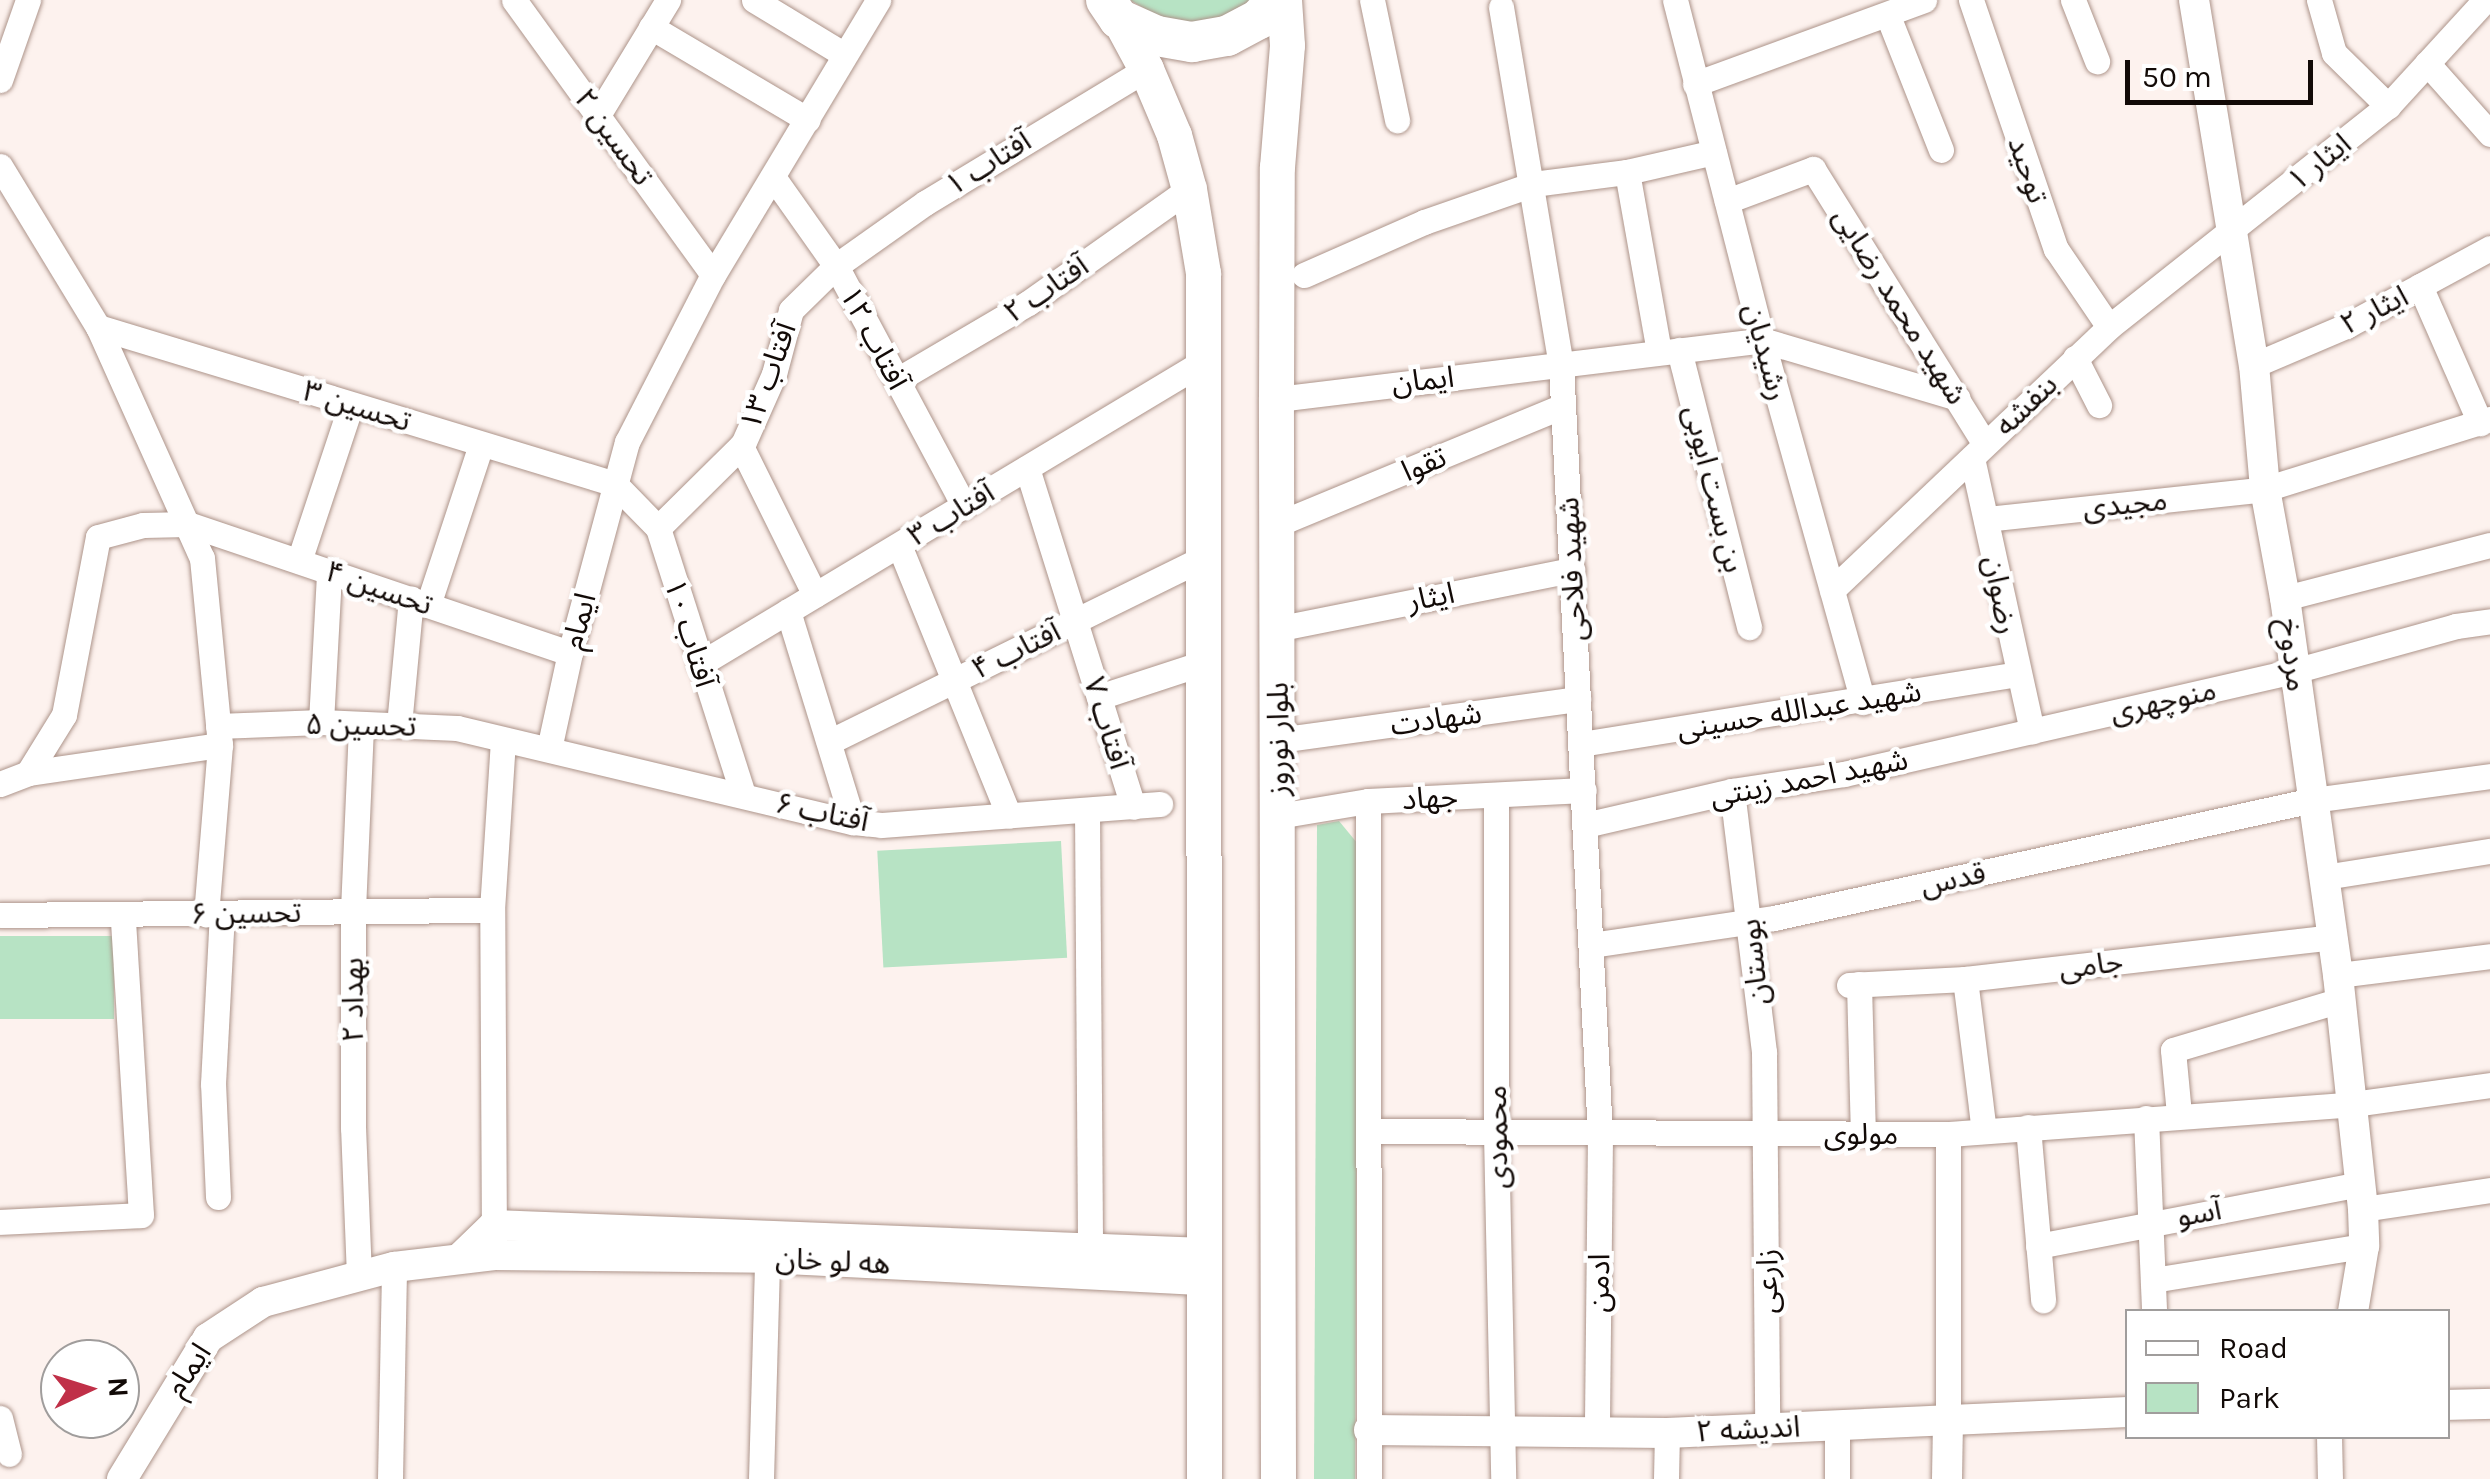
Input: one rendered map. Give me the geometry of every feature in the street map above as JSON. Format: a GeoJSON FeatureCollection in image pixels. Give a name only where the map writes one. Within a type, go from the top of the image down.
{"type":"FeatureCollection","features":[{"type":"Feature","properties":{"kind":"main road"},"geometry":{"type":"LineString","coordinates":[[1112,10],[1156,36],[1192,42],[1228,36],[1259,20],[1280,0]]}},
{"type":"Feature","properties":{"kind":"main road","name":"بلوار نوروز"},"geometry":{"type":"LineString","coordinates":[[1278,1479],[1277,167],[1287,45],[1280,0]]}},
{"type":"Feature","properties":{"kind":"main road"},"geometry":{"type":"LineString","coordinates":[[1112,10],[1146,69],[1174,134],[1189,189],[1203,273],[1204,1479]]}},
{"type":"Feature","properties":{"kind":"street"},"geometry":{"type":"LineString","coordinates":[[0,80],[28,0]]}},
{"type":"Feature","properties":{"kind":"street","name":"تحسین ۲"},"geometry":{"type":"LineString","coordinates":[[514,0],[713,274]]}},
{"type":"Feature","properties":{"kind":"street"},"geometry":{"type":"LineString","coordinates":[[598,115],[668,0]]}},
{"type":"Feature","properties":{"kind":"street"},"geometry":{"type":"LineString","coordinates":[[754,0],[843,54]]}},
{"type":"Feature","properties":{"kind":"street","name":"ایمام"},"geometry":{"type":"LineString","coordinates":[[549,749],[570,653],[627,442],[713,274],[878,0]]}},
{"type":"Feature","properties":{"kind":"street"},"geometry":{"type":"LineString","coordinates":[[1372,0],[1397,120]]}},
{"type":"Feature","properties":{"kind":"street","name":"رشیدیان"},"geometry":{"type":"LineString","coordinates":[[1675,0],[1762,340],[1864,702]]}},
{"type":"Feature","properties":{"kind":"street"},"geometry":{"type":"LineString","coordinates":[[1696,84],[1924,0]]}},
{"type":"Feature","properties":{"kind":"street","name":"توحید"},"geometry":{"type":"LineString","coordinates":[[1972,0],[2056,249],[2109,328]]}},
{"type":"Feature","properties":{"kind":"street"},"geometry":{"type":"LineString","coordinates":[[2073,0],[2097,61]]}},
{"type":"Feature","properties":{"kind":"street","name":"مردوخ"},"geometry":{"type":"LineString","coordinates":[[2194,0],[2254,366],[2265,490],[2285,598],[2340,988],[2362,1196],[2364,1246],[2354,1309]]}},
{"type":"Feature","properties":{"kind":"street"},"geometry":{"type":"LineString","coordinates":[[2319,0],[2334,53],[2388,106]]}},
{"type":"Feature","properties":{"kind":"street","name":"ایثار ۱"},"geometry":{"type":"LineString","coordinates":[[2231,233],[2388,106],[2485,0]]}},
{"type":"Feature","properties":{"kind":"street","name":"شهید فلاحی"},"geometry":{"type":"LineString","coordinates":[[1502,7],[1561,365],[1600,1135]]}},
{"type":"Feature","properties":{"kind":"street"},"geometry":{"type":"LineString","coordinates":[[1888,16],[1941,150]]}},
{"type":"Feature","properties":{"kind":"street"},"geometry":{"type":"LineString","coordinates":[[651,27],[808,120]]}},
{"type":"Feature","properties":{"kind":"street"},"geometry":{"type":"LineString","coordinates":[[2427,63],[2490,134]]}},
{"type":"Feature","properties":{"kind":"street","name":"آفتاب ۱"},"geometry":{"type":"LineString","coordinates":[[836,266],[956,183],[1146,69]]}},
{"type":"Feature","properties":{"kind":"street"},"geometry":{"type":"LineString","coordinates":[[1304,275],[1424,222],[1533,184],[1627,172],[1714,152]]}},
{"type":"Feature","properties":{"kind":"street","name":"شهید محمد رضایی"},"geometry":{"type":"LineString","coordinates":[[1726,201],[1813,169],[1958,398],[1979,451]]}},
{"type":"Feature","properties":{"kind":"street"},"geometry":{"type":"LineString","coordinates":[[1,170],[98,327],[202,558],[219,736],[213,1084],[218,1197]]}},
{"type":"Feature","properties":{"kind":"street","name":"بن بست ایوبی"},"geometry":{"type":"LineString","coordinates":[[1627,172],[1669,351],[1749,627]]}},
{"type":"Feature","properties":{"kind":"street","name":"آفتاب ۱۲"},"geometry":{"type":"LineString","coordinates":[[773,177],[836,266],[964,506]]}},
{"type":"Feature","properties":{"kind":"street","name":"آفتاب ۲"},"geometry":{"type":"LineString","coordinates":[[896,380],[1028,303],[1189,189]]}},
{"type":"Feature","properties":{"kind":"street","name":"بنفشه"},"geometry":{"type":"LineString","coordinates":[[1832,590],[2074,358],[2231,233]]}},
{"type":"Feature","properties":{"kind":"street","name":"ایثار ۲"},"geometry":{"type":"LineString","coordinates":[[2254,366],[2346,326],[2490,248]]}},
{"type":"Feature","properties":{"kind":"street","name":"آفتاب ۱۳"},"geometry":{"type":"LineString","coordinates":[[658,528],[741,446],[774,374],[790,310],[836,266]]}},
{"type":"Feature","properties":{"kind":"street"},"geometry":{"type":"LineString","coordinates":[[2420,286],[2485,421]]}},
{"type":"Feature","properties":{"kind":"street","name":"تحسین ۳"},"geometry":{"type":"LineString","coordinates":[[98,327],[615,484]]}},
{"type":"Feature","properties":{"kind":"street"},"geometry":{"type":"LineString","coordinates":[[1762,340],[1958,398]]}},
{"type":"Feature","properties":{"kind":"street","name":"ایمان"},"geometry":{"type":"LineString","coordinates":[[1286,398],[1762,340]]}},
{"type":"Feature","properties":{"kind":"street"},"geometry":{"type":"LineString","coordinates":[[2074,358],[2098,405]]}},
{"type":"Feature","properties":{"kind":"street","name":"آفتاب ۳"},"geometry":{"type":"LineString","coordinates":[[700,664],[1201,364]]}},
{"type":"Feature","properties":{"kind":"street"},"geometry":{"type":"LineString","coordinates":[[299,562],[350,404]]}},
{"type":"Feature","properties":{"kind":"street","name":"تقوا"},"geometry":{"type":"LineString","coordinates":[[1285,520],[1562,406]]}},
{"type":"Feature","properties":{"kind":"street","name":"مجیدی"},"geometry":{"type":"LineString","coordinates":[[1986,520],[2265,490],[2485,421]]}},
{"type":"Feature","properties":{"kind":"street"},"geometry":{"type":"LineString","coordinates":[[399,725],[419,602],[481,445]]}},
{"type":"Feature","properties":{"kind":"street"},"geometry":{"type":"LineString","coordinates":[[741,446],[814,595]]}},
{"type":"Feature","properties":{"kind":"street","name":"رضوان"},"geometry":{"type":"LineString","coordinates":[[1979,451],[1986,520],[2016,674],[2032,731]]}},
{"type":"Feature","properties":{"kind":"street","name":"آفتاب ۷"},"geometry":{"type":"LineString","coordinates":[[1028,468],[1133,806]]}},
{"type":"Feature","properties":{"kind":"street","name":"آفتاب ۱۰"},"geometry":{"type":"LineString","coordinates":[[615,484],[658,528],[743,795]]}},
{"type":"Feature","properties":{"kind":"street"},"geometry":{"type":"LineString","coordinates":[[28,772],[64,715],[98,537],[143,525],[188,524]]}},
{"type":"Feature","properties":{"kind":"street","name":"تحسین ۴"},"geometry":{"type":"LineString","coordinates":[[188,524],[570,653]]}},
{"type":"Feature","properties":{"kind":"street"},"geometry":{"type":"LineString","coordinates":[[898,545],[1009,816]]}},
{"type":"Feature","properties":{"kind":"street"},"geometry":{"type":"LineString","coordinates":[[2285,598],[2490,545]]}},
{"type":"Feature","properties":{"kind":"street","name":"آفتاب ۴"},"geometry":{"type":"LineString","coordinates":[[829,742],[1202,558]]}},
{"type":"Feature","properties":{"kind":"street","name":"ایثار"},"geometry":{"type":"LineString","coordinates":[[1291,626],[1572,570]]}},
{"type":"Feature","properties":{"kind":"street"},"geometry":{"type":"LineString","coordinates":[[322,722],[329,572]]}},
{"type":"Feature","properties":{"kind":"street"},"geometry":{"type":"LineString","coordinates":[[788,611],[853,822]]}},
{"type":"Feature","properties":{"kind":"street","name":"منوچهری"},"geometry":{"type":"LineString","coordinates":[[2032,731],[2294,671],[2456,626],[2490,621]]}},
{"type":"Feature","properties":{"kind":"street"},"geometry":{"type":"LineString","coordinates":[[1099,697],[1203,663]]}},
{"type":"Feature","properties":{"kind":"street","name":"شهید عبدالله حسینی"},"geometry":{"type":"LineString","coordinates":[[1581,744],[1864,702],[2016,674]]}},
{"type":"Feature","properties":{"kind":"street","name":"شهادت"},"geometry":{"type":"LineString","coordinates":[[1293,738],[1578,699]]}},
{"type":"Feature","properties":{"kind":"street","name":"تحسین ۵"},"geometry":{"type":"LineString","coordinates":[[0,784],[28,772],[219,736],[322,722],[457,728],[502,740]]}},
{"type":"Feature","properties":{"kind":"street","name":"بهداد ۲"},"geometry":{"type":"LineString","coordinates":[[359,1276],[353,1128],[353,910],[361,724]]}},
{"type":"Feature","properties":{"kind":"street","name":"شهید احمد زینتی"},"geometry":{"type":"LineString","coordinates":[[1585,825],[1732,792],[1844,774],[2032,731]]}},
{"type":"Feature","properties":{"kind":"street"},"geometry":{"type":"LineString","coordinates":[[549,749],[502,740],[492,910],[494,1240],[1204,1267]]}},
{"type":"Feature","properties":{"kind":"street","name":"آفتاب ۶"},"geometry":{"type":"LineString","coordinates":[[549,749],[853,822],[881,825],[1160,804]]}},
{"type":"Feature","properties":{"kind":"street","name":"قدس"},"geometry":{"type":"LineString","coordinates":[[1591,945],[1750,921],[2313,800],[2490,776]]}},
{"type":"Feature","properties":{"kind":"street","name":"جهاد"},"geometry":{"type":"LineString","coordinates":[[1278,816],[1368,801],[1584,790]]}},
{"type":"Feature","properties":{"kind":"street","name":"بوستان"},"geometry":{"type":"LineString","coordinates":[[1732,792],[1764,1052],[1766,1134]]}},
{"type":"Feature","properties":{"kind":"street","name":"محمودی"},"geometry":{"type":"LineString","coordinates":[[1496,795],[1496,1133],[1504,1479]]}},
{"type":"Feature","properties":{"kind":"street"},"geometry":{"type":"LineString","coordinates":[[1368,801],[1369,1479]]}},
{"type":"Feature","properties":{"kind":"street"},"geometry":{"type":"LineString","coordinates":[[1087,810],[1090,1261]]}},
{"type":"Feature","properties":{"kind":"street"},"geometry":{"type":"LineString","coordinates":[[2325,877],[2490,851]]}},
{"type":"Feature","properties":{"kind":"street","name":"تحسین ۶"},"geometry":{"type":"LineString","coordinates":[[0,916],[492,910]]}},
{"type":"Feature","properties":{"kind":"street"},"geometry":{"type":"LineString","coordinates":[[0,1222],[141,1214],[123,917]]}},
{"type":"Feature","properties":{"kind":"street","name":"جامی"},"geometry":{"type":"LineString","coordinates":[[1863,1134],[1854,984],[1964,979],[2332,936]]}},
{"type":"Feature","properties":{"kind":"street"},"geometry":{"type":"LineString","coordinates":[[2179,1114],[2173,1050],[2340,988],[2490,956]]}},
{"type":"Feature","properties":{"kind":"street"},"geometry":{"type":"LineString","coordinates":[[1964,979],[1984,1131]]}},
{"type":"Feature","properties":{"kind":"street","name":"مولوی"},"geometry":{"type":"LineString","coordinates":[[1368,1131],[1948,1134],[2353,1104],[2490,1085]]}},
{"type":"Feature","properties":{"kind":"street"},"geometry":{"type":"LineString","coordinates":[[2146,1118],[2154,1309]]}},
{"type":"Feature","properties":{"kind":"street"},"geometry":{"type":"LineString","coordinates":[[2028,1127],[2043,1300]]}},
{"type":"Feature","properties":{"kind":"street","name":"زارعی"},"geometry":{"type":"LineString","coordinates":[[1766,1134],[1767,1428]]}},
{"type":"Feature","properties":{"kind":"street"},"geometry":{"type":"LineString","coordinates":[[1947,1479],[1948,1134]]}},
{"type":"Feature","properties":{"kind":"street","name":"ادمن"},"geometry":{"type":"LineString","coordinates":[[1598,1432],[1600,1135]]}},
{"type":"Feature","properties":{"kind":"street","name":"آسو"},"geometry":{"type":"LineString","coordinates":[[2038,1246],[2150,1222],[2362,1196],[2490,1190]]}},
{"type":"Feature","properties":{"kind":"street","name":"هه لو خان"},"geometry":{"type":"LineString","coordinates":[[462,1256],[494,1240],[767,1258],[1090,1261]]}},
{"type":"Feature","properties":{"kind":"street"},"geometry":{"type":"LineString","coordinates":[[2153,1280],[2364,1246]]}},
{"type":"Feature","properties":{"kind":"street","name":"ایمام"},"geometry":{"type":"LineString","coordinates":[[122,1479],[208,1338],[263,1302],[394,1267],[462,1256]]}},
{"type":"Feature","properties":{"kind":"street"},"geometry":{"type":"LineString","coordinates":[[761,1479],[767,1258]]}},
{"type":"Feature","properties":{"kind":"street"},"geometry":{"type":"LineString","coordinates":[[390,1479],[394,1267]]}},
{"type":"Feature","properties":{"kind":"street"},"geometry":{"type":"LineString","coordinates":[[2450,1404],[2490,1404]]}},
{"type":"Feature","properties":{"kind":"street","name":"اندیشه ۲"},"geometry":{"type":"LineString","coordinates":[[1369,1430],[1667,1432],[2125,1412]]}},
{"type":"Feature","properties":{"kind":"street"},"geometry":{"type":"LineString","coordinates":[[0,1418],[8,1454]]}},
{"type":"Feature","properties":{"kind":"street"},"geometry":{"type":"LineString","coordinates":[[1837,1424],[1837,1479]]}},
{"type":"Feature","properties":{"kind":"street"},"geometry":{"type":"LineString","coordinates":[[1666,1479],[1667,1432]]}},
{"type":"Feature","properties":{"kind":"street"},"geometry":{"type":"LineString","coordinates":[[2330,1439],[2330,1479]]}},
{"type":"Feature","properties":{"kind":"green space"},"geometry":{"type":"Polygon","coordinates":[[[1130,0],[1254,0],[1226,18],[1197,25],[1167,22],[1130,0]]]}},
{"type":"Feature","properties":{"kind":"green space"},"geometry":{"type":"Polygon","coordinates":[[[1339,821],[1358,844],[1355,1479],[1314,1479],[1317,825],[1339,821]]]}},
{"type":"Feature","properties":{"kind":"green space"},"geometry":{"type":"Polygon","coordinates":[[[1061,841],[1067,958],[883,967],[877,851],[1061,841]]]}},
{"type":"Feature","properties":{"kind":"green space"},"geometry":{"type":"Polygon","coordinates":[[[0,936],[114,936],[114,1019],[0,1019],[0,936]]]}}]}
